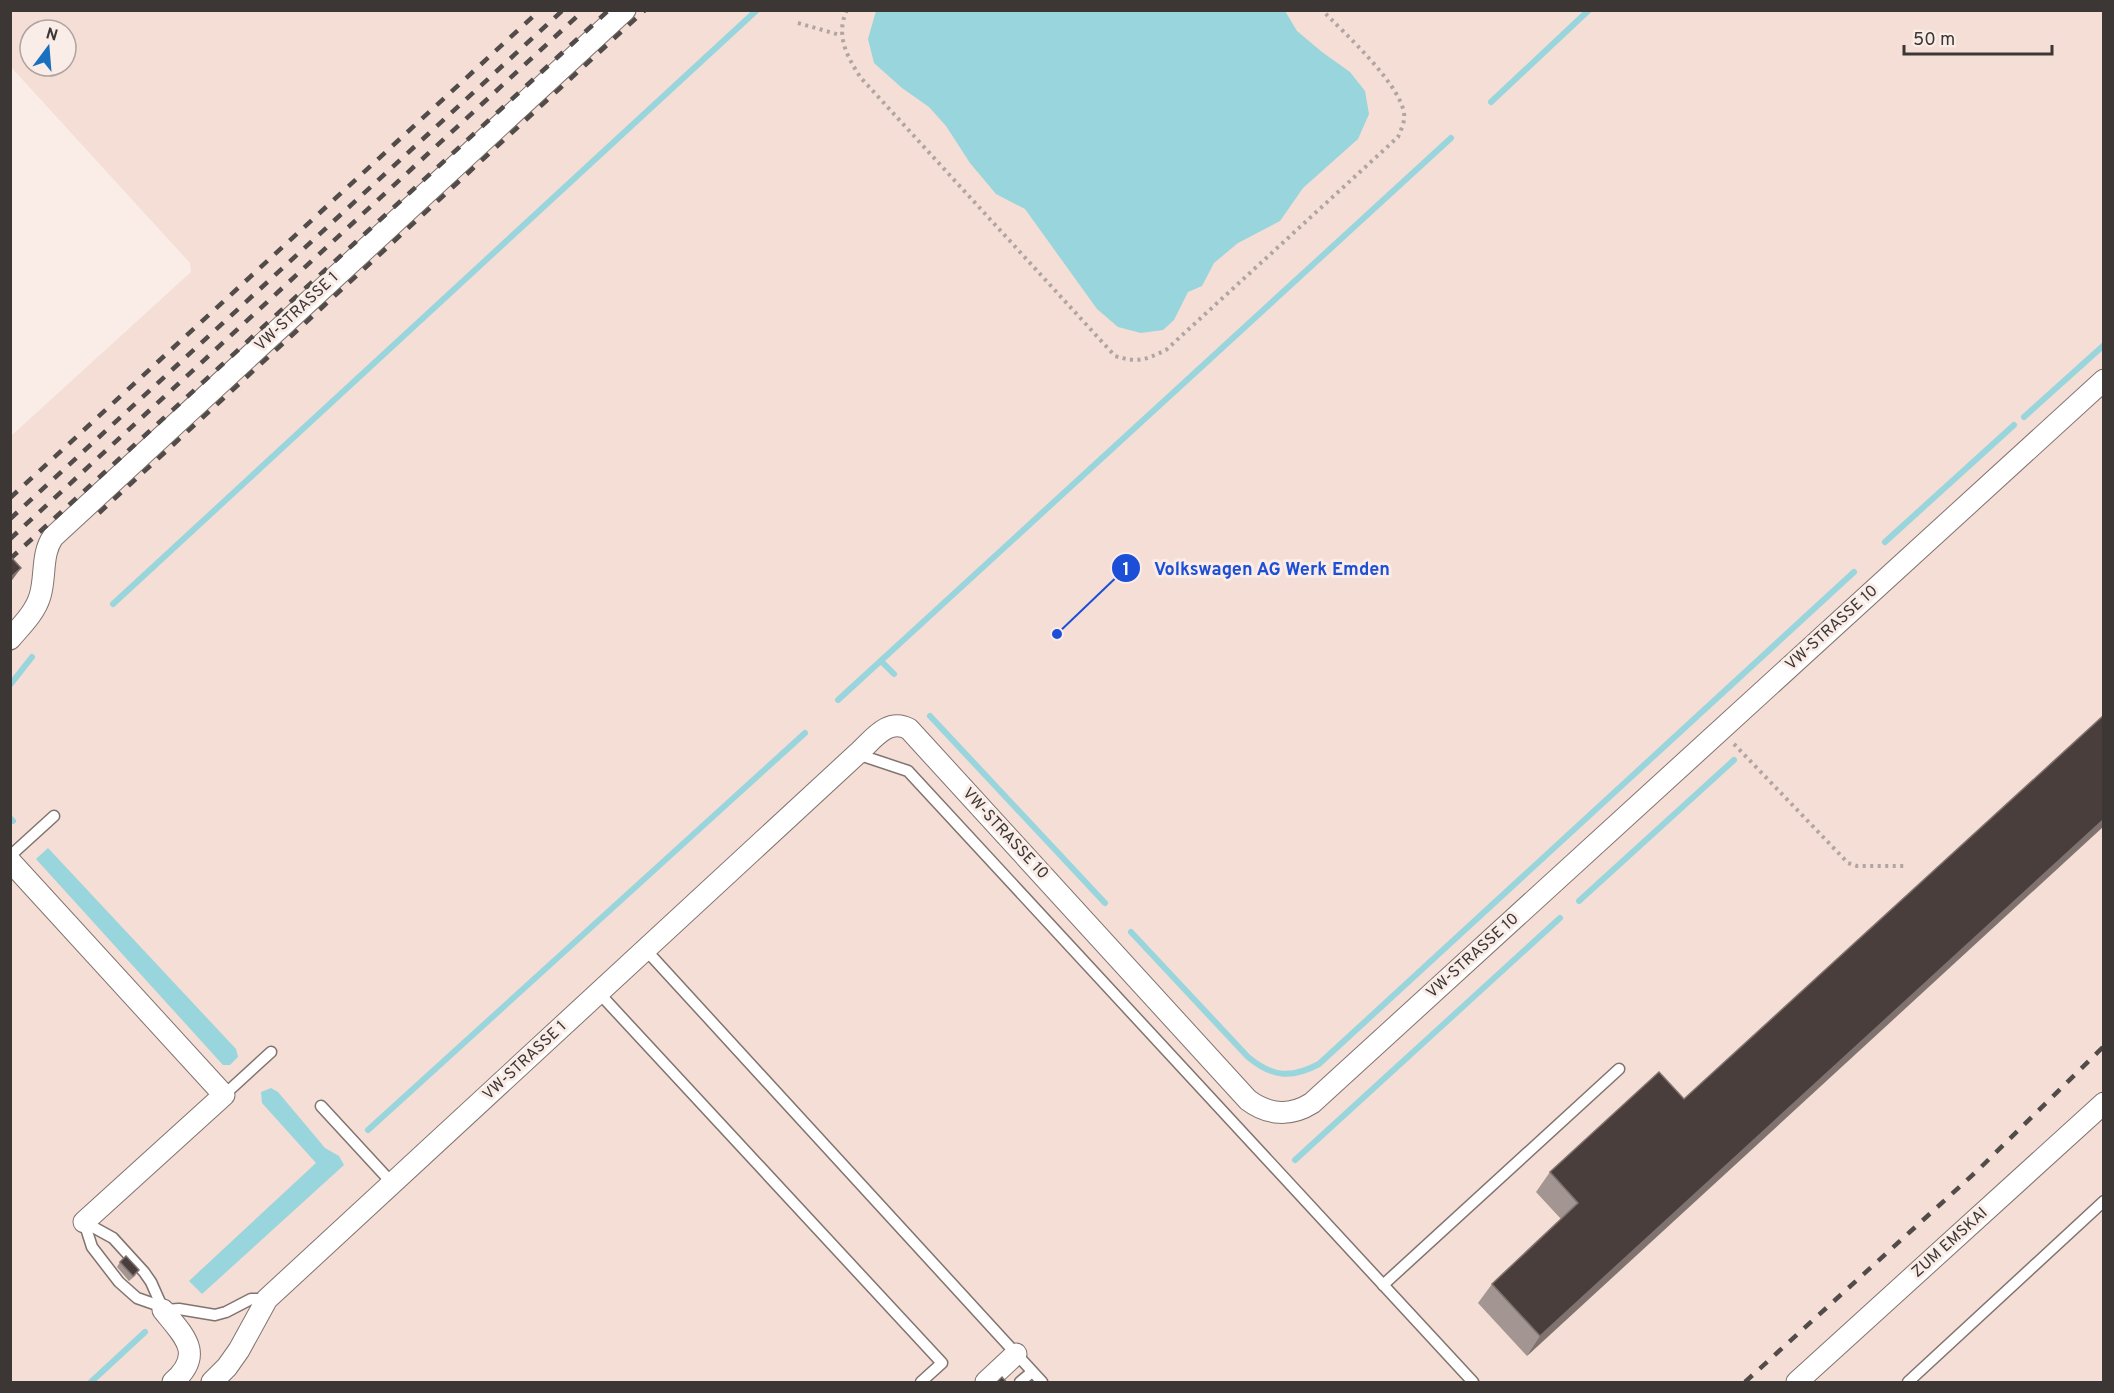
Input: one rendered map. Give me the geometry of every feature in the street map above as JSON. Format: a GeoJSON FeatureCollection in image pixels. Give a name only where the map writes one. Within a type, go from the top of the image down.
{"type":"FeatureCollection","features":[{"type":"Feature","properties":{"kind":"street","name":"VW-STRASSE 1"},"geometry":{"type":"LineString","coordinates":[[10,639],[36,605],[40,595],[46,552],[52,537],[626,10]]}},
{"type":"Feature","properties":{"kind":"street","name":"VW-STRASSE 10"},"geometry":{"type":"LineString","coordinates":[[857,754],[892,725],[902,725],[909,729],[1248,1100],[1271,1112],[1294,1112],[1312,1103],[2103,380]]}},
{"type":"Feature","properties":{"kind":"street","name":"VW-STRASSE 1"},"geometry":{"type":"LineString","coordinates":[[212,1383],[239,1350],[267,1299],[857,754]]}},
{"type":"Feature","properties":{"kind":"street"},"geometry":{"type":"LineString","coordinates":[[10,861],[224,1095],[84,1222]]}},
{"type":"Feature","properties":{"kind":"street","name":"ZUM EMSKAI"},"geometry":{"type":"LineString","coordinates":[[1797,1383],[2103,1103]]}},
{"type":"Feature","properties":{"kind":"street"},"geometry":{"type":"LineString","coordinates":[[163,1310],[190,1347],[189,1362],[185,1371],[173,1383]]}},
{"type":"Feature","properties":{"kind":"street"},"geometry":{"type":"LineString","coordinates":[[986,1383],[1016,1354]]}},
{"type":"Feature","properties":{"kind":"lane"},"geometry":{"type":"LineString","coordinates":[[857,754],[908,771],[1473,1383]]}},
{"type":"Feature","properties":{"kind":"lane"},"geometry":{"type":"LineString","coordinates":[[10,856],[54,816]]}},
{"type":"Feature","properties":{"kind":"lane"},"geometry":{"type":"LineString","coordinates":[[645,950],[1041,1383]]}},
{"type":"Feature","properties":{"kind":"lane"},"geometry":{"type":"LineString","coordinates":[[598,993],[942,1363],[921,1383]]}},
{"type":"Feature","properties":{"kind":"lane"},"geometry":{"type":"LineString","coordinates":[[224,1095],[271,1052]]}},
{"type":"Feature","properties":{"kind":"lane"},"geometry":{"type":"LineString","coordinates":[[1383,1285],[1619,1069]]}},
{"type":"Feature","properties":{"kind":"lane"},"geometry":{"type":"LineString","coordinates":[[321,1106],[392,1183]]}},
{"type":"Feature","properties":{"kind":"lane"},"geometry":{"type":"LineString","coordinates":[[1908,1383],[2103,1201]]}},
{"type":"Feature","properties":{"kind":"lane"},"geometry":{"type":"LineString","coordinates":[[84,1222],[113,1238],[144,1272],[163,1310]]}},
{"type":"Feature","properties":{"kind":"lane"},"geometry":{"type":"LineString","coordinates":[[84,1222],[92,1247],[119,1282],[137,1298],[157,1305],[163,1310],[179,1309],[215,1315],[226,1312],[250,1299],[267,1299]]}},
{"type":"Feature","properties":{"kind":"lane"},"geometry":{"type":"LineString","coordinates":[[1020,1383],[1032,1372]]}},
{"type":"Feature","properties":{"kind":"path"},"geometry":{"type":"LineString","coordinates":[[847,10],[841,35],[849,60],[861,78],[1115,356],[1132,361],[1148,359],[1166,350],[1398,137],[1405,118],[1400,99],[1390,82],[1322,10]]}},
{"type":"Feature","properties":{"kind":"path"},"geometry":{"type":"LineString","coordinates":[[798,22],[841,35]]}},
{"type":"Feature","properties":{"kind":"path"},"geometry":{"type":"LineString","coordinates":[[1721,730],[1848,863],[1857,866],[1904,866]]}},
{"type":"Feature","properties":{"kind":"shaded area"},"geometry":{"type":"Polygon","coordinates":[[[11,10],[2103,11],[2103,1382],[11,1382],[11,436],[191,272],[190,263],[21,78],[78,78],[78,18],[18,18],[18,75],[11,67],[11,10]]]}},
{"type":"Feature","properties":{"kind":"water"},"geometry":{"type":"Polygon","coordinates":[[[876,11],[1285,11],[1297,31],[1350,72],[1365,91],[1369,114],[1358,139],[1303,188],[1280,221],[1238,243],[1214,263],[1202,286],[1188,292],[1174,320],[1163,330],[1141,333],[1118,327],[1097,309],[1025,209],[996,194],[970,163],[946,126],[929,107],[902,88],[874,63],[868,39],[876,11]]]}},
{"type":"Feature","properties":{"kind":"water"},"geometry":{"type":"Polygon","coordinates":[[[48,848],[236,1049],[238,1057],[230,1065],[223,1065],[36,859],[48,848]]]}},
{"type":"Feature","properties":{"kind":"water"},"geometry":{"type":"Polygon","coordinates":[[[271,1088],[278,1092],[325,1148],[339,1156],[344,1165],[202,1294],[189,1281],[316,1163],[262,1103],[261,1092],[271,1088]]]}},
{"type":"Feature","properties":{"kind":"building"},"geometry":{"type":"Polygon","coordinates":[[[10,556],[21,568],[10,578],[10,556]]]}},
{"type":"Feature","properties":{"kind":"building"},"geometry":{"type":"Polygon","coordinates":[[[2103,716],[2103,820],[1540,1336],[1492,1284],[1578,1203],[1550,1172],[1659,1072],[1684,1099],[2103,716]]]}},
{"type":"Feature","properties":{"kind":"building"},"geometry":{"type":"Polygon","coordinates":[[[126,1256],[139,1270],[133,1276],[120,1262],[126,1256]]]}},
{"type":"Feature","properties":{"kind":"building"},"geometry":{"type":"Polygon","coordinates":[[[1002,1377],[1007,1383],[996,1383],[1002,1377]]]}},
{"type":"Feature","properties":{"kind":"waterway"},"geometry":{"type":"LineString","coordinates":[[113,604],[757,10]]}},
{"type":"Feature","properties":{"kind":"waterway"},"geometry":{"type":"LineString","coordinates":[[1491,102],[1589,10]]}},
{"type":"Feature","properties":{"kind":"waterway"},"geometry":{"type":"LineString","coordinates":[[838,700],[1451,138]]}},
{"type":"Feature","properties":{"kind":"waterway"},"geometry":{"type":"LineString","coordinates":[[2024,417],[2104,345]]}},
{"type":"Feature","properties":{"kind":"waterway"},"geometry":{"type":"LineString","coordinates":[[1885,542],[2014,425]]}},
{"type":"Feature","properties":{"kind":"waterway"},"geometry":{"type":"LineString","coordinates":[[1131,932],[1257,1064],[1282,1074],[1309,1069],[1319,1064],[1854,572]]}},
{"type":"Feature","properties":{"kind":"waterway"},"geometry":{"type":"LineString","coordinates":[[10,685],[32,657]]}},
{"type":"Feature","properties":{"kind":"waterway"},"geometry":{"type":"LineString","coordinates":[[881,661],[894,674]]}},
{"type":"Feature","properties":{"kind":"waterway"},"geometry":{"type":"LineString","coordinates":[[930,716],[1105,903]]}},
{"type":"Feature","properties":{"kind":"waterway"},"geometry":{"type":"LineString","coordinates":[[368,1130],[805,733]]}},
{"type":"Feature","properties":{"kind":"waterway"},"geometry":{"type":"LineString","coordinates":[[1579,901],[1734,760]]}},
{"type":"Feature","properties":{"kind":"waterway"},"geometry":{"type":"LineString","coordinates":[[10,818],[13,821]]}},
{"type":"Feature","properties":{"kind":"waterway"},"geometry":{"type":"LineString","coordinates":[[1295,1160],[1560,918]]}},
{"type":"Feature","properties":{"kind":"waterway"},"geometry":{"type":"LineString","coordinates":[[91,1382],[145,1332]]}},
{"type":"Feature","properties":{"kind":"railway"},"geometry":{"type":"LineString","coordinates":[[10,498],[540,10]]}},
{"type":"Feature","properties":{"kind":"railway"},"geometry":{"type":"LineString","coordinates":[[10,519],[563,10]]}},
{"type":"Feature","properties":{"kind":"railway"},"geometry":{"type":"LineString","coordinates":[[10,539],[584,10]]}},
{"type":"Feature","properties":{"kind":"railway"},"geometry":{"type":"LineString","coordinates":[[10,559],[609,10]]}},
{"type":"Feature","properties":{"kind":"railway"},"geometry":{"type":"LineString","coordinates":[[99,513],[645,10]]}},
{"type":"Feature","properties":{"kind":"railway"},"geometry":{"type":"LineString","coordinates":[[1745,1382],[1978,1170],[2104,1046]]}},
{"type":"Feature","properties":{"kind":"place","name":"Volkswagen AG Werk Emden"},"geometry":{"type":"Point","coordinates":[1057,634]}}]}
